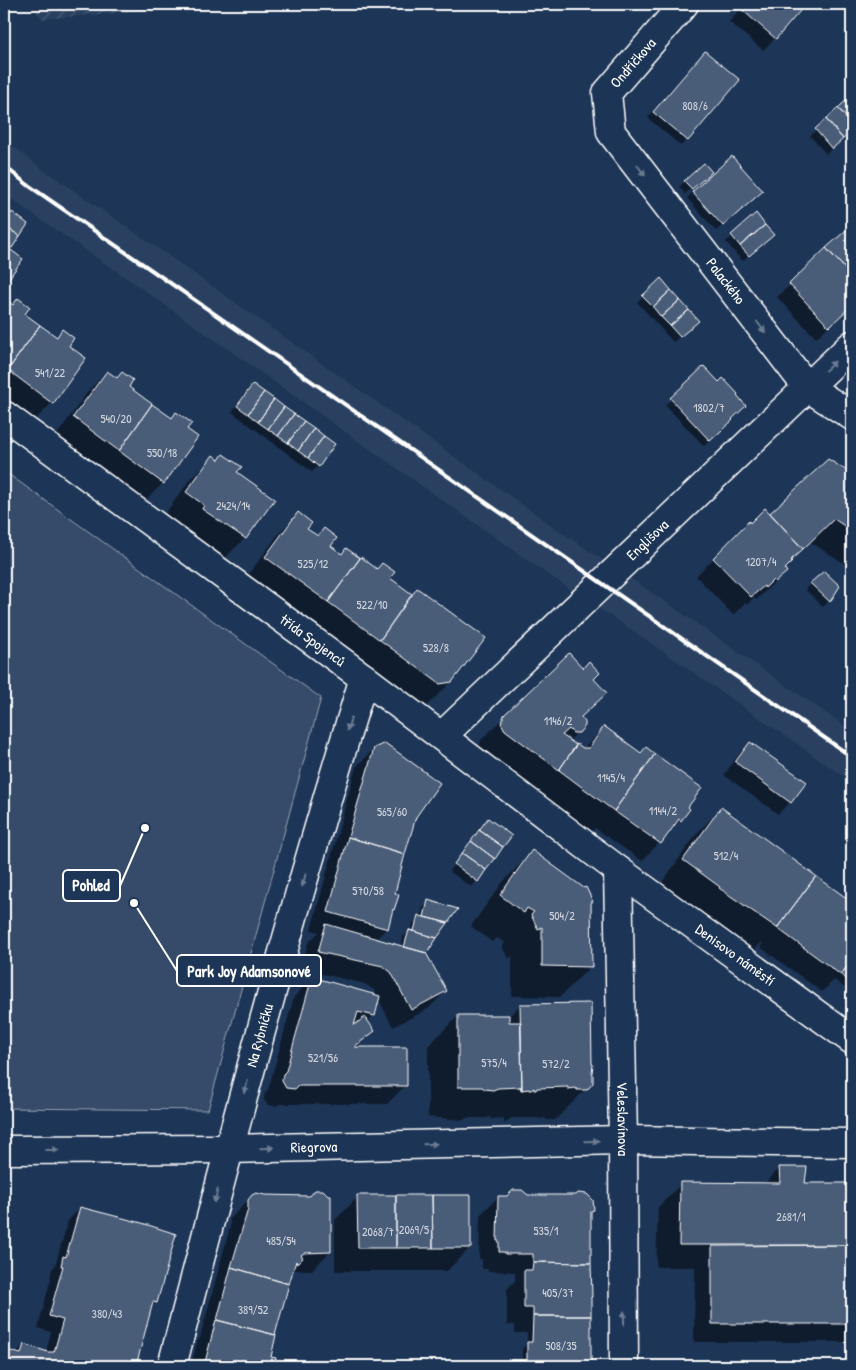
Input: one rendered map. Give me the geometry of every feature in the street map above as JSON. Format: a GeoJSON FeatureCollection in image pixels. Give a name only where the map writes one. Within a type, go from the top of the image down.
{"type":"FeatureCollection","features":[{"type":"Feature","properties":{"kind":"street","name":"Ondříčkova"},"geometry":{"type":"LineString","coordinates":[[611,132],[607,93],[684,4]]}},
{"type":"Feature","properties":{"kind":"street","name":"Palackého"},"geometry":{"type":"LineString","coordinates":[[611,132],[807,387],[852,416]]}},
{"type":"Feature","properties":{"kind":"street","name":"Englišova"},"geometry":{"type":"LineString","coordinates":[[442,736],[852,345]]}},
{"type":"Feature","properties":{"kind":"street","name":"třída Spojenců"},"geometry":{"type":"LineString","coordinates":[[4,415],[364,678],[618,870]]}},
{"type":"Feature","properties":{"kind":"street","name":"Na Rybníčku"},"geometry":{"type":"LineString","coordinates":[[172,1366],[228,1149],[336,767],[364,678]]}},
{"type":"Feature","properties":{"kind":"street","name":"Denisovo náměstí"},"geometry":{"type":"LineString","coordinates":[[618,870],[852,1040]]}},
{"type":"Feature","properties":{"kind":"street","name":"Veleslavínova"},"geometry":{"type":"LineString","coordinates":[[618,870],[623,1140],[624,1366]]}},
{"type":"Feature","properties":{"kind":"street","name":"Riegrova"},"geometry":{"type":"LineString","coordinates":[[4,1150],[228,1149],[623,1140],[852,1143]]}},
{"type":"Feature","properties":{"kind":"shaded area"},"geometry":{"type":"Polygon","coordinates":[[[31,4],[225,4],[42,19],[31,4]]]}},
{"type":"Feature","properties":{"kind":"shaded area"},"geometry":{"type":"Polygon","coordinates":[[[4,139],[41,168],[567,536],[852,731],[852,782],[543,571],[138,286],[15,202],[4,193],[4,139]]]}},
{"type":"Feature","properties":{"kind":"shaded area"},"geometry":{"type":"Polygon","coordinates":[[[4,471],[321,698],[208,1110],[4,1108],[4,471]]]}},
{"type":"Feature","properties":{"kind":"building"},"geometry":{"type":"Polygon","coordinates":[[[745,4],[806,4],[776,39],[741,9],[745,4]]]}},
{"type":"Feature","properties":{"kind":"building"},"geometry":{"type":"Polygon","coordinates":[[[705,51],[740,80],[688,141],[653,112],[705,51]]]}},
{"type":"Feature","properties":{"kind":"building"},"geometry":{"type":"Polygon","coordinates":[[[850,97],[852,99],[852,124],[838,108],[850,97]]]}},
{"type":"Feature","properties":{"kind":"building"},"geometry":{"type":"Polygon","coordinates":[[[838,108],[852,124],[852,131],[843,139],[826,119],[838,108]]]}},
{"type":"Feature","properties":{"kind":"building"},"geometry":{"type":"Polygon","coordinates":[[[826,119],[843,139],[832,149],[815,129],[826,119]]]}},
{"type":"Feature","properties":{"kind":"building"},"geometry":{"type":"Polygon","coordinates":[[[732,156],[763,191],[723,226],[692,192],[732,156]]]}},
{"type":"Feature","properties":{"kind":"building"},"geometry":{"type":"Polygon","coordinates":[[[704,163],[712,172],[692,189],[684,181],[704,163]]]}},
{"type":"Feature","properties":{"kind":"building"},"geometry":{"type":"Polygon","coordinates":[[[12,212],[28,224],[20,236],[4,226],[12,212]]]}},
{"type":"Feature","properties":{"kind":"building"},"geometry":{"type":"Polygon","coordinates":[[[756,213],[765,225],[740,246],[731,235],[756,213]]]}},
{"type":"Feature","properties":{"kind":"building"},"geometry":{"type":"Polygon","coordinates":[[[765,225],[774,235],[749,256],[740,246],[765,225]]]}},
{"type":"Feature","properties":{"kind":"building"},"geometry":{"type":"Polygon","coordinates":[[[852,225],[852,276],[826,248],[852,225]]]}},
{"type":"Feature","properties":{"kind":"building"},"geometry":{"type":"Polygon","coordinates":[[[4,226],[20,236],[12,248],[4,243],[4,226]]]}},
{"type":"Feature","properties":{"kind":"building"},"geometry":{"type":"Polygon","coordinates":[[[826,248],[852,276],[852,305],[829,327],[789,284],[826,248]]]}},
{"type":"Feature","properties":{"kind":"building"},"geometry":{"type":"Polygon","coordinates":[[[11,250],[23,259],[9,278],[4,274],[4,260],[11,250]]]}},
{"type":"Feature","properties":{"kind":"building"},"geometry":{"type":"Polygon","coordinates":[[[661,278],[671,290],[653,307],[642,296],[661,278]]]}},
{"type":"Feature","properties":{"kind":"building"},"geometry":{"type":"Polygon","coordinates":[[[671,290],[680,300],[661,317],[653,307],[671,290]]]}},
{"type":"Feature","properties":{"kind":"building"},"geometry":{"type":"Polygon","coordinates":[[[4,298],[13,305],[18,298],[30,307],[25,314],[40,325],[8,370],[4,367],[4,298]]]}},
{"type":"Feature","properties":{"kind":"building"},"geometry":{"type":"Polygon","coordinates":[[[680,300],[689,310],[670,326],[661,317],[680,300]]]}},
{"type":"Feature","properties":{"kind":"building"},"geometry":{"type":"Polygon","coordinates":[[[689,310],[699,321],[680,337],[670,326],[689,310]]]}},
{"type":"Feature","properties":{"kind":"building"},"geometry":{"type":"Polygon","coordinates":[[[40,325],[57,337],[62,329],[74,338],[69,346],[86,358],[53,404],[8,370],[40,325]]]}},
{"type":"Feature","properties":{"kind":"building"},"geometry":{"type":"Polygon","coordinates":[[[704,366],[719,382],[723,378],[746,406],[710,441],[670,398],[704,366]]]}},
{"type":"Feature","properties":{"kind":"building"},"geometry":{"type":"Polygon","coordinates":[[[107,371],[117,378],[122,372],[133,380],[129,387],[152,404],[119,451],[73,417],[107,371]]]}},
{"type":"Feature","properties":{"kind":"building"},"geometry":{"type":"Polygon","coordinates":[[[253,384],[264,392],[248,414],[237,406],[253,384]]]}},
{"type":"Feature","properties":{"kind":"building"},"geometry":{"type":"Polygon","coordinates":[[[264,392],[274,399],[258,422],[248,414],[264,392]]]}},
{"type":"Feature","properties":{"kind":"building"},"geometry":{"type":"Polygon","coordinates":[[[274,399],[284,407],[268,429],[258,422],[274,399]]]}},
{"type":"Feature","properties":{"kind":"building"},"geometry":{"type":"Polygon","coordinates":[[[152,404],[172,418],[176,412],[192,423],[187,429],[198,437],[164,484],[119,451],[152,404]]]}},
{"type":"Feature","properties":{"kind":"building"},"geometry":{"type":"Polygon","coordinates":[[[284,407],[294,414],[278,436],[268,429],[284,407]]]}},
{"type":"Feature","properties":{"kind":"building"},"geometry":{"type":"Polygon","coordinates":[[[294,414],[304,421],[288,443],[278,436],[294,414]]]}},
{"type":"Feature","properties":{"kind":"building"},"geometry":{"type":"Polygon","coordinates":[[[304,421],[314,428],[298,451],[288,443],[304,421]]]}},
{"type":"Feature","properties":{"kind":"building"},"geometry":{"type":"Polygon","coordinates":[[[314,428],[324,436],[308,458],[298,451],[314,428]]]}},
{"type":"Feature","properties":{"kind":"building"},"geometry":{"type":"Polygon","coordinates":[[[324,436],[335,444],[319,467],[308,458],[324,436]]]}},
{"type":"Feature","properties":{"kind":"building"},"geometry":{"type":"Polygon","coordinates":[[[223,454],[242,467],[237,472],[275,499],[246,539],[202,509],[204,505],[186,492],[213,455],[219,460],[223,454]]]}},
{"type":"Feature","properties":{"kind":"building"},"geometry":{"type":"Polygon","coordinates":[[[828,459],[852,474],[852,531],[834,519],[803,549],[770,513],[828,459]]]}},
{"type":"Feature","properties":{"kind":"building"},"geometry":{"type":"Polygon","coordinates":[[[765,508],[803,549],[791,560],[792,562],[785,569],[787,572],[775,582],[773,580],[765,588],[764,586],[751,597],[713,558],[749,521],[750,523],[765,508]]]}},
{"type":"Feature","properties":{"kind":"building"},"geometry":{"type":"Polygon","coordinates":[[[298,512],[312,523],[307,529],[318,536],[324,528],[337,538],[331,546],[342,554],[346,548],[360,558],[328,602],[265,557],[298,512]]]}},
{"type":"Feature","properties":{"kind":"building"},"geometry":{"type":"Polygon","coordinates":[[[361,557],[377,569],[382,563],[395,572],[390,578],[412,594],[380,640],[328,602],[361,557]]]}},
{"type":"Feature","properties":{"kind":"building"},"geometry":{"type":"Polygon","coordinates":[[[824,571],[840,586],[830,602],[810,583],[824,571]]]}},
{"type":"Feature","properties":{"kind":"building"},"geometry":{"type":"Polygon","coordinates":[[[417,588],[486,638],[452,682],[440,684],[380,640],[417,588]]]}},
{"type":"Feature","properties":{"kind":"building"},"geometry":{"type":"Polygon","coordinates":[[[569,653],[583,668],[589,661],[600,673],[594,679],[607,693],[581,717],[585,722],[585,726],[579,733],[573,733],[569,729],[562,735],[577,744],[559,770],[505,730],[501,723],[504,715],[569,653]]]}},
{"type":"Feature","properties":{"kind":"building"},"geometry":{"type":"Polygon","coordinates":[[[604,726],[641,753],[646,747],[655,754],[614,811],[559,770],[577,744],[583,748],[589,748],[604,726]]]}},
{"type":"Feature","properties":{"kind":"building"},"geometry":{"type":"Polygon","coordinates":[[[750,742],[807,782],[791,803],[735,762],[750,742]]]}},
{"type":"Feature","properties":{"kind":"building"},"geometry":{"type":"Polygon","coordinates":[[[385,743],[440,783],[416,817],[405,854],[348,837],[374,748],[385,743]]]}},
{"type":"Feature","properties":{"kind":"building"},"geometry":{"type":"Polygon","coordinates":[[[655,754],[702,788],[688,807],[690,809],[681,821],[679,819],[661,844],[614,811],[655,754]]]}},
{"type":"Feature","properties":{"kind":"building"},"geometry":{"type":"Polygon","coordinates":[[[721,807],[816,876],[777,928],[719,888],[683,860],[721,807]]]}},
{"type":"Feature","properties":{"kind":"building"},"geometry":{"type":"Polygon","coordinates":[[[488,818],[512,836],[503,847],[479,830],[488,818]]]}},
{"type":"Feature","properties":{"kind":"building"},"geometry":{"type":"Polygon","coordinates":[[[479,830],[503,847],[495,859],[471,841],[479,830]]]}},
{"type":"Feature","properties":{"kind":"building"},"geometry":{"type":"Polygon","coordinates":[[[348,837],[405,854],[395,893],[399,895],[388,929],[328,912],[348,837]]]}},
{"type":"Feature","properties":{"kind":"building"},"geometry":{"type":"Polygon","coordinates":[[[471,841],[495,859],[486,870],[462,853],[471,841]]]}},
{"type":"Feature","properties":{"kind":"building"},"geometry":{"type":"Polygon","coordinates":[[[532,850],[584,888],[586,887],[593,902],[591,902],[592,967],[542,966],[542,927],[538,929],[531,915],[534,912],[527,908],[524,913],[500,895],[532,850]]]}},
{"type":"Feature","properties":{"kind":"building"},"geometry":{"type":"Polygon","coordinates":[[[462,853],[486,870],[478,882],[454,864],[462,853]]]}},
{"type":"Feature","properties":{"kind":"building"},"geometry":{"type":"Polygon","coordinates":[[[816,876],[852,902],[852,959],[841,975],[777,928],[816,876]]]}},
{"type":"Feature","properties":{"kind":"building"},"geometry":{"type":"Polygon","coordinates":[[[428,900],[458,909],[448,923],[424,917],[428,900]]]}},
{"type":"Feature","properties":{"kind":"building"},"geometry":{"type":"Polygon","coordinates":[[[418,915],[448,923],[437,938],[409,930],[414,931],[418,915]]]}},
{"type":"Feature","properties":{"kind":"building"},"geometry":{"type":"Polygon","coordinates":[[[326,924],[426,953],[447,991],[411,1010],[391,972],[383,966],[318,952],[326,924]]]}},
{"type":"Feature","properties":{"kind":"building"},"geometry":{"type":"Polygon","coordinates":[[[409,930],[437,938],[427,953],[404,947],[409,930]]]}},
{"type":"Feature","properties":{"kind":"building"},"geometry":{"type":"Polygon","coordinates":[[[852,959],[852,983],[841,975],[852,959]]]}},
{"type":"Feature","properties":{"kind":"building"},"geometry":{"type":"Polygon","coordinates":[[[312,977],[380,996],[375,1016],[358,1012],[354,1025],[365,1017],[375,1031],[354,1047],[407,1047],[407,1086],[298,1086],[295,1089],[286,1088],[282,1081],[283,1074],[286,1071],[312,977]]]}},
{"type":"Feature","properties":{"kind":"building"},"geometry":{"type":"Polygon","coordinates":[[[591,1003],[593,1083],[587,1090],[568,1089],[568,1087],[522,1090],[520,1004],[591,1003]]]}},
{"type":"Feature","properties":{"kind":"building"},"geometry":{"type":"Polygon","coordinates":[[[458,1015],[509,1015],[509,1022],[521,1022],[522,1090],[520,1086],[493,1090],[482,1087],[458,1087],[458,1015]]]}},
{"type":"Feature","properties":{"kind":"building"},"geometry":{"type":"Polygon","coordinates":[[[779,1167],[807,1167],[805,1183],[852,1183],[852,1245],[679,1245],[680,1182],[780,1183],[779,1167]]]}},
{"type":"Feature","properties":{"kind":"building"},"geometry":{"type":"Polygon","coordinates":[[[315,1190],[323,1190],[328,1195],[331,1195],[331,1252],[304,1253],[301,1255],[303,1258],[297,1264],[296,1261],[289,1284],[231,1267],[248,1209],[248,1200],[252,1195],[256,1193],[310,1196],[315,1190]]]}},
{"type":"Feature","properties":{"kind":"building"},"geometry":{"type":"Polygon","coordinates":[[[513,1190],[522,1190],[528,1195],[587,1194],[593,1200],[594,1210],[591,1211],[591,1263],[533,1262],[533,1254],[505,1254],[505,1252],[499,1252],[499,1241],[497,1241],[498,1196],[507,1196],[513,1190]]]}},
{"type":"Feature","properties":{"kind":"building"},"geometry":{"type":"Polygon","coordinates":[[[357,1195],[396,1195],[396,1248],[358,1248],[357,1195]]]}},
{"type":"Feature","properties":{"kind":"building"},"geometry":{"type":"Polygon","coordinates":[[[396,1195],[432,1195],[433,1248],[396,1248],[396,1195]]]}},
{"type":"Feature","properties":{"kind":"building"},"geometry":{"type":"Polygon","coordinates":[[[432,1195],[471,1195],[471,1248],[433,1248],[432,1195]]]}},
{"type":"Feature","properties":{"kind":"building"},"geometry":{"type":"Polygon","coordinates":[[[80,1207],[176,1234],[157,1303],[153,1302],[136,1366],[4,1366],[4,1349],[21,1354],[24,1344],[48,1352],[54,1352],[63,1320],[49,1316],[63,1266],[61,1266],[63,1256],[66,1257],[80,1207]]]}},
{"type":"Feature","properties":{"kind":"building"},"geometry":{"type":"Polygon","coordinates":[[[852,1245],[852,1324],[712,1324],[712,1246],[852,1245]]]}},
{"type":"Feature","properties":{"kind":"building"},"geometry":{"type":"Polygon","coordinates":[[[533,1262],[591,1263],[591,1316],[533,1316],[533,1308],[524,1308],[524,1270],[532,1270],[533,1262]]]}},
{"type":"Feature","properties":{"kind":"building"},"geometry":{"type":"Polygon","coordinates":[[[231,1267],[289,1284],[275,1335],[217,1320],[231,1267]]]}},
{"type":"Feature","properties":{"kind":"building"},"geometry":{"type":"Polygon","coordinates":[[[533,1316],[591,1316],[591,1365],[527,1365],[527,1342],[532,1342],[533,1316]]]}},
{"type":"Feature","properties":{"kind":"building"},"geometry":{"type":"Polygon","coordinates":[[[216,1320],[276,1335],[271,1357],[276,1358],[274,1366],[204,1366],[216,1320]]]}},
{"type":"Feature","properties":{"kind":"railway"},"geometry":{"type":"LineString","coordinates":[[4,166],[28,185],[852,757]]}},
{"type":"Feature","properties":{"kind":"place","name":"Pohled"},"geometry":{"type":"Point","coordinates":[145,828]}},
{"type":"Feature","properties":{"kind":"place","name":"Park Joy Adamsonové"},"geometry":{"type":"Point","coordinates":[134,903]}}]}
